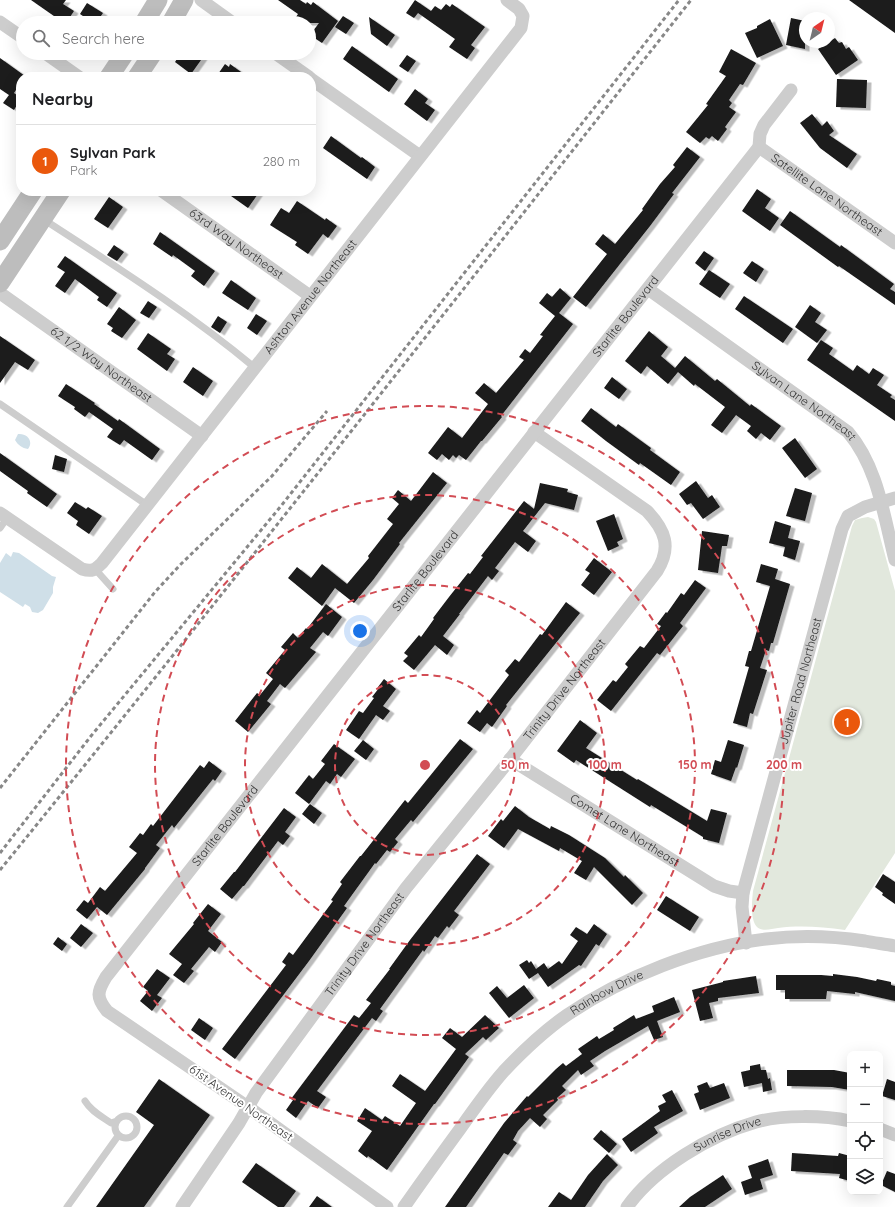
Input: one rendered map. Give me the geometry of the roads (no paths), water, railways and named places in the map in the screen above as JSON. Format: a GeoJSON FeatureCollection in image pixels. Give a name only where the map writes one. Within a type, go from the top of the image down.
{"type":"FeatureCollection","features":[{"type":"Feature","properties":{"kind":"main road"},"geometry":{"type":"LineString","coordinates":[[148,16],[158,0]]}},
{"type":"Feature","properties":{"kind":"main road"},"geometry":{"type":"LineString","coordinates":[[175,16],[184,0]]}},
{"type":"Feature","properties":{"kind":"main road"},"geometry":{"type":"LineString","coordinates":[[112,72],[120,60]]}},
{"type":"Feature","properties":{"kind":"main road"},"geometry":{"type":"LineString","coordinates":[[140,72],[148,60]]}},
{"type":"Feature","properties":{"kind":"main road"},"geometry":{"type":"LineString","coordinates":[[0,241],[30,196]]}},
{"type":"Feature","properties":{"kind":"main road"},"geometry":{"type":"LineString","coordinates":[[0,283],[58,196]]}},
{"type":"Feature","properties":{"kind":"street"},"geometry":{"type":"LineString","coordinates":[[201,0],[223,16]]}},
{"type":"Feature","properties":{"kind":"street","name":"Ashton Avenue Northeast"},"geometry":{"type":"LineString","coordinates":[[92,570],[102,563],[521,28],[524,16],[519,9],[507,0]]}},
{"type":"Feature","properties":{"kind":"street"},"geometry":{"type":"LineString","coordinates":[[0,22],[16,33]]}},
{"type":"Feature","properties":{"kind":"street"},"geometry":{"type":"LineString","coordinates":[[55,60],[72,72]]}},
{"type":"Feature","properties":{"kind":"street"},"geometry":{"type":"LineString","coordinates":[[285,60],[302,72]]}},
{"type":"Feature","properties":{"kind":"street"},"geometry":{"type":"LineString","coordinates":[[316,82],[420,156]]}},
{"type":"Feature","properties":{"kind":"street"},"geometry":{"type":"LineString","coordinates":[[759,147],[760,134],[764,124],[791,90]]}},
{"type":"Feature","properties":{"kind":"street","name":"Satellite Lane Northeast"},"geometry":{"type":"LineString","coordinates":[[759,147],[895,243]]}},
{"type":"Feature","properties":{"kind":"street","name":"Starlite Boulevard"},"geometry":{"type":"LineString","coordinates":[[99,997],[100,988],[106,977],[759,147]]}},
{"type":"Feature","properties":{"kind":"street","name":"63rd Way Northeast"},"geometry":{"type":"LineString","coordinates":[[169,196],[310,296]]}},
{"type":"Feature","properties":{"kind":"street","name":"Sylvan Lane Northeast"},"geometry":{"type":"LineString","coordinates":[[648,289],[848,432],[857,442],[874,476],[895,560]]}},
{"type":"Feature","properties":{"kind":"street","name":"62 1/2 Way Northeast"},"geometry":{"type":"LineString","coordinates":[[0,293],[202,436]]}},
{"type":"Feature","properties":{"kind":"street","name":"Trinity Drive Northeast"},"geometry":{"type":"LineString","coordinates":[[182,1207],[239,1123],[260,1087],[406,888],[510,759],[657,571],[663,561],[666,549],[664,534],[657,522],[647,511],[534,432]]}},
{"type":"Feature","properties":{"kind":"street","name":"Jupiter Road Northeast"},"geometry":{"type":"LineString","coordinates":[[746,943],[742,907],[743,893],[842,529],[848,516],[865,507],[895,498]]}},
{"type":"Feature","properties":{"kind":"street"},"geometry":{"type":"LineString","coordinates":[[2,520],[82,568],[92,570]]}},
{"type":"Feature","properties":{"kind":"street","name":"Comet Lane Northeast"},"geometry":{"type":"LineString","coordinates":[[510,759],[714,886],[729,892],[743,893]]}},
{"type":"Feature","properties":{"kind":"street","name":"Rainbow Drive"},"geometry":{"type":"LineString","coordinates":[[404,1207],[482,1098],[504,1071],[535,1041],[567,1016],[605,993],[644,974],[680,959],[724,947],[766,939],[825,936],[895,946]]}},
{"type":"Feature","properties":{"kind":"street","name":"61st Avenue Northeast"},"geometry":{"type":"LineString","coordinates":[[99,997],[100,1003],[107,1011],[248,1107],[387,1207]]}},
{"type":"Feature","properties":{"kind":"street","name":"Sunrise Drive"},"geometry":{"type":"LineString","coordinates":[[627,1207],[652,1180],[676,1160],[704,1143],[733,1130],[756,1122],[782,1118],[810,1117],[847,1120]]}},
{"type":"Feature","properties":{"kind":"street"},"geometry":{"type":"LineString","coordinates":[[883,1130],[895,1135]]}},
{"type":"Feature","properties":{"kind":"lane"},"geometry":{"type":"LineString","coordinates":[[43,218],[98,254],[221,340],[254,367]]}},
{"type":"Feature","properties":{"kind":"lane"},"geometry":{"type":"LineString","coordinates":[[0,404],[147,505]]}},
{"type":"Feature","properties":{"kind":"lane"},"geometry":{"type":"LineString","coordinates":[[92,570],[113,589]]}},
{"type":"Feature","properties":{"kind":"lane"},"geometry":{"type":"LineString","coordinates":[[86,1101],[88,1106],[101,1117],[111,1122],[117,1121]]}},
{"type":"Feature","properties":{"kind":"lane"},"geometry":{"type":"LineString","coordinates":[[128,1116],[134,1120],[138,1126],[136,1134],[126,1139],[118,1136],[115,1129],[117,1121],[121,1117],[128,1116]]}},
{"type":"Feature","properties":{"kind":"lane"},"geometry":{"type":"LineString","coordinates":[[67,1207],[118,1136]]}},
{"type":"Feature","properties":{"kind":"railway"},"geometry":{"type":"LineString","coordinates":[[0,853],[91,736],[281,506],[679,0]]}},
{"type":"Feature","properties":{"kind":"railway"},"geometry":{"type":"LineString","coordinates":[[0,870],[261,545],[691,0]]}},
{"type":"Feature","properties":{"kind":"railway"},"geometry":{"type":"LineString","coordinates":[[0,788],[155,592],[180,565],[272,476],[327,411]]}},
{"type":"Feature","properties":{"kind":"place","name":"Sylvan Park"},"geometry":{"type":"Point","coordinates":[847,722]}}]}
